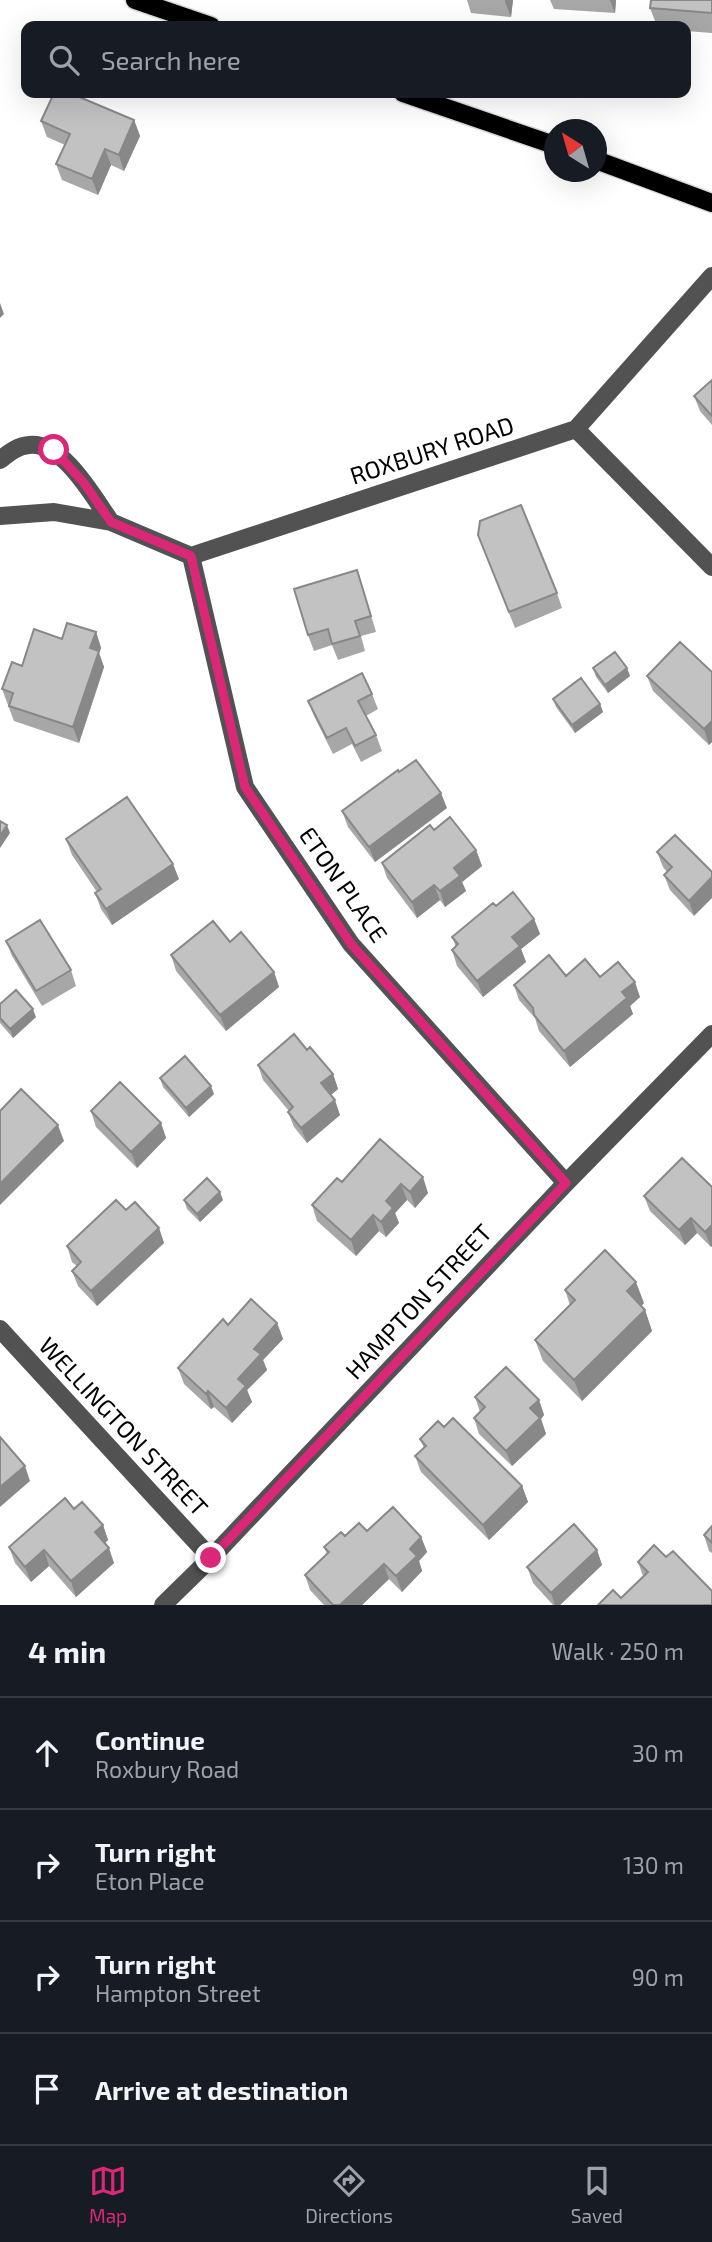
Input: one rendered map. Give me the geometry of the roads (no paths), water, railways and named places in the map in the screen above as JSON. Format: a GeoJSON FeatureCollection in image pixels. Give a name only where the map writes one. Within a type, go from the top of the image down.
{"type":"FeatureCollection","features":[{"type":"Feature","properties":{"kind":"main road"},"geometry":{"type":"LineString","coordinates":[[135,0],[196,21]]}},
{"type":"Feature","properties":{"kind":"main road"},"geometry":{"type":"LineString","coordinates":[[418,98],[544,141]]}},
{"type":"Feature","properties":{"kind":"main road"},"geometry":{"type":"LineString","coordinates":[[607,164],[712,203]]}},
{"type":"Feature","properties":{"kind":"street"},"geometry":{"type":"LineString","coordinates":[[712,276],[576,429],[712,567]]}},
{"type":"Feature","properties":{"kind":"street","name":"ROXBURY ROAD"},"geometry":{"type":"LineString","coordinates":[[191,556],[576,429]]}},
{"type":"Feature","properties":{"kind":"street"},"geometry":{"type":"LineString","coordinates":[[0,460],[14,449],[27,445],[54,450],[84,483],[111,522]]}},
{"type":"Feature","properties":{"kind":"street"},"geometry":{"type":"LineString","coordinates":[[0,516],[54,512],[111,522],[191,556]]}},
{"type":"Feature","properties":{"kind":"street","name":"ETON PLACE"},"geometry":{"type":"LineString","coordinates":[[191,556],[245,787],[351,944],[566,1183]]}},
{"type":"Feature","properties":{"kind":"street","name":"HAMPTON STREET"},"geometry":{"type":"LineString","coordinates":[[163,1605],[712,1034]]}},
{"type":"Feature","properties":{"kind":"street","name":"WELLINGTON STREET"},"geometry":{"type":"LineString","coordinates":[[0,1329],[211,1558]]}}]}
